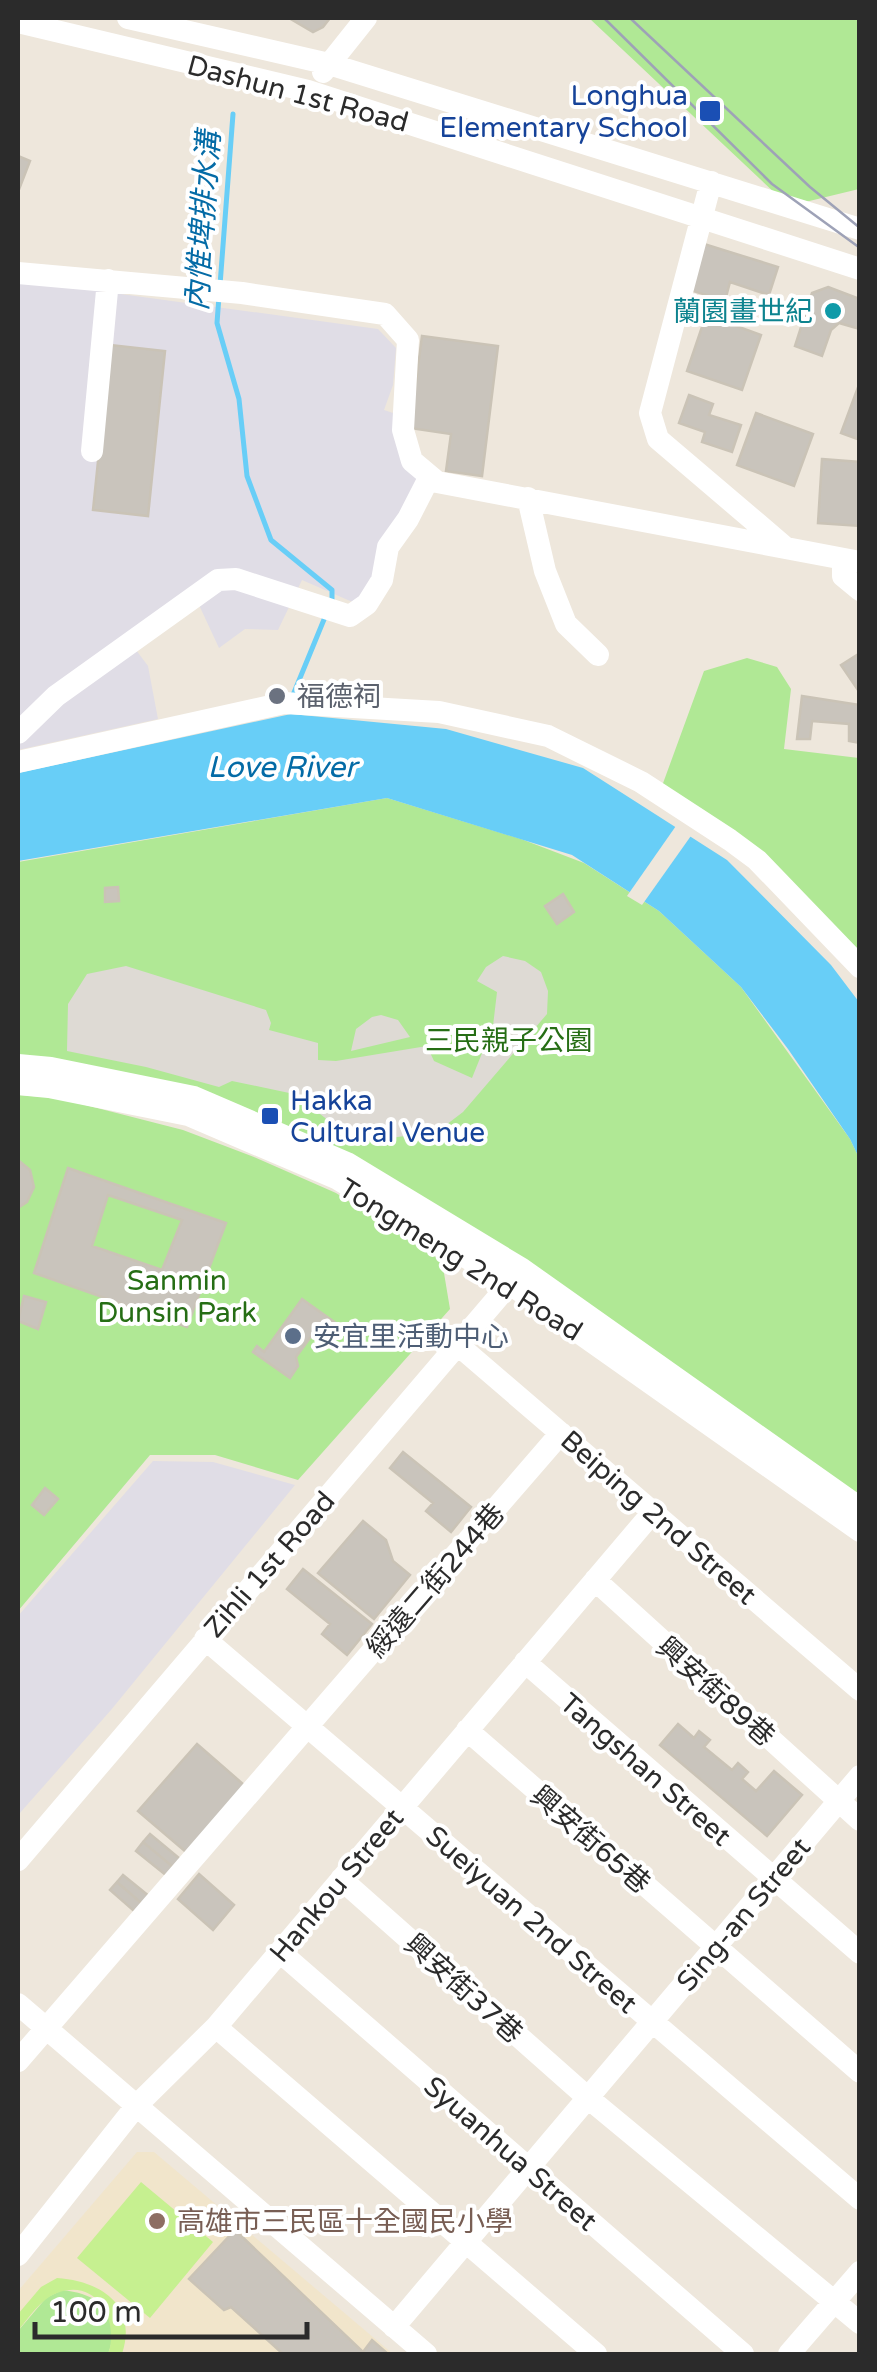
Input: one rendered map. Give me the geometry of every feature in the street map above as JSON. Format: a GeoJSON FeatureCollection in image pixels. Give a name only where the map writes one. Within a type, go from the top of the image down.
{"type":"FeatureCollection","features":[{"type":"Feature","properties":{"kind":"street","name":"Dashun 1st Road"},"geometry":{"type":"LineString","coordinates":[[128,18],[329,64],[860,230]]}},
{"type":"Feature","properties":{"kind":"street"},"geometry":{"type":"LineString","coordinates":[[308,91],[366,18]]}},
{"type":"Feature","properties":{"kind":"street","name":"Dashun 1st Road"},"geometry":{"type":"LineString","coordinates":[[18,22],[308,91],[860,269]]}},
{"type":"Feature","properties":{"kind":"street"},"geometry":{"type":"LineString","coordinates":[[711,182],[650,413],[658,439],[788,550]]}},
{"type":"Feature","properties":{"kind":"street"},"geometry":{"type":"LineString","coordinates":[[18,274],[219,291],[385,314],[408,340],[403,430],[412,461],[437,482],[852,561],[843,576],[860,590]]}},
{"type":"Feature","properties":{"kind":"street"},"geometry":{"type":"LineString","coordinates":[[92,451],[108,280]]}},
{"type":"Feature","properties":{"kind":"street"},"geometry":{"type":"LineString","coordinates":[[18,733],[56,696],[218,580],[236,579],[350,616],[366,604],[382,580],[388,547],[430,476]]}},
{"type":"Feature","properties":{"kind":"street"},"geometry":{"type":"LineString","coordinates":[[528,498],[545,571],[566,624],[598,656]]}},
{"type":"Feature","properties":{"kind":"street"},"geometry":{"type":"LineString","coordinates":[[18,762],[292,704],[440,712],[548,736],[641,782],[730,840],[757,860],[860,967]]}},
{"type":"Feature","properties":{"kind":"street","name":"Tongmeng 2nd Road"},"geometry":{"type":"LineString","coordinates":[[18,1065],[51,1068],[191,1106],[338,1180],[516,1276],[860,1508]]}},
{"type":"Feature","properties":{"kind":"street","name":"Tongmeng 2nd Road"},"geometry":{"type":"LineString","coordinates":[[18,1084],[191,1106]]}},
{"type":"Feature","properties":{"kind":"street","name":"Tongmeng 2nd Road"},"geometry":{"type":"LineString","coordinates":[[516,1276],[860,1532]]}},
{"type":"Feature","properties":{"kind":"street","name":"Zihli 1st Road"},"geometry":{"type":"LineString","coordinates":[[18,1860],[516,1276]]}},
{"type":"Feature","properties":{"kind":"street","name":"Beiping 2nd Street"},"geometry":{"type":"LineString","coordinates":[[458,1345],[860,1690]]}},
{"type":"Feature","properties":{"kind":"street","name":"綏遠二街244巷"},"geometry":{"type":"LineString","coordinates":[[18,2061],[561,1433]]}},
{"type":"Feature","properties":{"kind":"street","name":"Hankou Street"},"geometry":{"type":"LineString","coordinates":[[18,2255],[136,2105],[216,2027],[653,1512]]}},
{"type":"Feature","properties":{"kind":"street","name":"興安街89巷"},"geometry":{"type":"LineString","coordinates":[[594,1580],[860,1820]]}},
{"type":"Feature","properties":{"kind":"street","name":"Sueiyuan 2nd Street"},"geometry":{"type":"LineString","coordinates":[[205,1639],[860,2199]]}},
{"type":"Feature","properties":{"kind":"street","name":"Tangshan Street"},"geometry":{"type":"LineString","coordinates":[[525,1662],[860,1953]]}},
{"type":"Feature","properties":{"kind":"street","name":"興安街65巷"},"geometry":{"type":"LineString","coordinates":[[467,1730],[860,2072]]}},
{"type":"Feature","properties":{"kind":"street","name":"Sing-an Street"},"geometry":{"type":"LineString","coordinates":[[394,2327],[860,1776]]}},
{"type":"Feature","properties":{"kind":"street","name":"興安街37巷"},"geometry":{"type":"LineString","coordinates":[[341,1880],[587,2097],[860,2324]]}},
{"type":"Feature","properties":{"kind":"street","name":"Syuanhua Street"},"geometry":{"type":"LineString","coordinates":[[280,1952],[743,2354]]}},
{"type":"Feature","properties":{"kind":"street"},"geometry":{"type":"LineString","coordinates":[[18,2004],[426,2354]]}},
{"type":"Feature","properties":{"kind":"street"},"geometry":{"type":"LineString","coordinates":[[216,2027],[596,2354]]}},
{"type":"Feature","properties":{"kind":"street"},"geometry":{"type":"LineString","coordinates":[[789,2354],[860,2272]]}},
{"type":"Feature","properties":{"kind":"shaded area"},"geometry":{"type":"Polygon","coordinates":[[[18,280],[378,329],[396,348],[393,385],[384,410],[396,414],[419,478],[374,578],[357,604],[302,580],[278,630],[245,629],[219,648],[199,605],[136,650],[148,666],[158,719],[18,750],[18,280]]]}},
{"type":"Feature","properties":{"kind":"shaded area"},"geometry":{"type":"Polygon","coordinates":[[[503,956],[525,961],[541,972],[548,991],[547,1014],[463,1112],[438,1131],[391,1138],[354,1135],[294,1094],[232,1081],[219,1087],[67,1051],[68,1004],[87,974],[126,966],[266,1010],[271,1023],[269,1030],[318,1043],[318,1060],[336,1061],[427,1046],[434,1061],[472,1078],[493,1026],[497,992],[477,981],[486,967],[503,956]]]}},
{"type":"Feature","properties":{"kind":"shaded area"},"geometry":{"type":"Polygon","coordinates":[[[381,1015],[398,1020],[410,1037],[351,1051],[356,1029],[381,1015]]]}},
{"type":"Feature","properties":{"kind":"shaded area"},"geometry":{"type":"Polygon","coordinates":[[[153,1461],[213,1462],[295,1485],[111,1710],[19,1814],[18,1616],[153,1461]]]}},
{"type":"Feature","properties":{"kind":"shaded area","name":"高雄市三民區十全國民小學"},"geometry":{"type":"Polygon","coordinates":[[[137,2152],[154,2152],[393,2354],[18,2354],[18,2291],[137,2152]]]}},
{"type":"Feature","properties":{"kind":"green space"},"geometry":{"type":"Polygon","coordinates":[[[589,18],[859,18],[859,189],[797,204],[777,195],[589,18]]]}},
{"type":"Feature","properties":{"kind":"green space"},"geometry":{"type":"Polygon","coordinates":[[[747,658],[777,667],[791,689],[784,749],[859,758],[859,960],[662,786],[704,671],[747,658]]]}},
{"type":"Feature","properties":{"kind":"green space","name":"三民親子公園"},"geometry":{"type":"Polygon","coordinates":[[[387,798],[521,839],[584,863],[659,911],[741,987],[850,1139],[859,1158],[859,1508],[323,1152],[18,1067],[18,862],[387,798]]]}},
{"type":"Feature","properties":{"kind":"green space","name":"Sanmin Dunsin Park"},"geometry":{"type":"Polygon","coordinates":[[[18,1095],[58,1098],[183,1130],[336,1193],[442,1261],[450,1309],[298,1480],[215,1455],[150,1455],[18,1611],[18,1095]]]}},
{"type":"Feature","properties":{"kind":"green space"},"geometry":{"type":"Polygon","coordinates":[[[141,2182],[213,2242],[150,2318],[77,2258],[141,2182]]]}},
{"type":"Feature","properties":{"kind":"green space"},"geometry":{"type":"Polygon","coordinates":[[[57,2278],[88,2284],[112,2299],[125,2322],[122,2354],[108,2354],[108,2316],[94,2297],[84,2291],[51,2296],[18,2331],[18,2314],[41,2287],[57,2278]]]}},
{"type":"Feature","properties":{"kind":"green space"},"geometry":{"type":"Polygon","coordinates":[[[62,2290],[88,2296],[105,2308],[113,2328],[108,2354],[18,2354],[18,2331],[46,2298],[62,2290]]]}},
{"type":"Feature","properties":{"kind":"water","name":"Love River"},"geometry":{"type":"Polygon","coordinates":[[[291,714],[446,729],[583,768],[727,860],[831,965],[859,1002],[859,1158],[788,1049],[741,987],[659,911],[572,855],[387,798],[18,861],[18,773],[291,714]]]}},
{"type":"Feature","properties":{"kind":"pier"},"geometry":{"type":"Polygon","coordinates":[[[678,823],[693,833],[642,905],[627,896],[678,823]]]}},
{"type":"Feature","properties":{"kind":"building"},"geometry":{"type":"Polygon","coordinates":[[[289,18],[330,18],[313,32],[289,18]]]}},
{"type":"Feature","properties":{"kind":"building"},"geometry":{"type":"Polygon","coordinates":[[[18,156],[30,161],[18,192],[18,156]]]}},
{"type":"Feature","properties":{"kind":"building"},"geometry":{"type":"Polygon","coordinates":[[[704,244],[778,267],[769,295],[730,282],[725,301],[684,288],[704,244]]]}},
{"type":"Feature","properties":{"kind":"building","name":"蘭園畫世紀"},"geometry":{"type":"Polygon","coordinates":[[[828,287],[860,299],[860,329],[839,323],[831,330],[822,356],[795,346],[812,293],[828,287]]]}},
{"type":"Feature","properties":{"kind":"building"},"geometry":{"type":"Polygon","coordinates":[[[706,315],[761,335],[742,390],[687,371],[706,315]]]}},
{"type":"Feature","properties":{"kind":"building"},"geometry":{"type":"Polygon","coordinates":[[[422,336],[498,346],[482,476],[446,471],[451,434],[410,428],[422,336]]]}},
{"type":"Feature","properties":{"kind":"building"},"geometry":{"type":"Polygon","coordinates":[[[110,345],[165,351],[148,516],[93,510],[110,345]]]}},
{"type":"Feature","properties":{"kind":"building","name":"蘭園畫世紀"},"geometry":{"type":"Polygon","coordinates":[[[860,382],[860,440],[841,433],[860,382]]]}},
{"type":"Feature","properties":{"kind":"building"},"geometry":{"type":"Polygon","coordinates":[[[689,395],[713,404],[709,415],[741,425],[732,452],[702,442],[705,432],[679,423],[689,395]]]}},
{"type":"Feature","properties":{"kind":"building"},"geometry":{"type":"Polygon","coordinates":[[[756,413],[813,434],[794,486],[737,465],[756,413]]]}},
{"type":"Feature","properties":{"kind":"building"},"geometry":{"type":"Polygon","coordinates":[[[822,459],[860,462],[860,526],[818,523],[822,459]]]}},
{"type":"Feature","properties":{"kind":"building"},"geometry":{"type":"Polygon","coordinates":[[[860,653],[860,693],[841,665],[860,653]]]}},
{"type":"Feature","properties":{"kind":"building"},"geometry":{"type":"Polygon","coordinates":[[[802,696],[860,705],[860,743],[849,741],[849,724],[812,721],[810,739],[797,739],[802,696]]]}},
{"type":"Feature","properties":{"kind":"building"},"geometry":{"type":"Polygon","coordinates":[[[118,887],[119,901],[105,902],[105,888],[118,887]]]}},
{"type":"Feature","properties":{"kind":"building"},"geometry":{"type":"Polygon","coordinates":[[[563,894],[574,912],[557,924],[545,906],[563,894]]]}},
{"type":"Feature","properties":{"kind":"building"},"geometry":{"type":"Polygon","coordinates":[[[18,1160],[30,1170],[34,1187],[27,1202],[18,1208],[18,1160]]]}},
{"type":"Feature","properties":{"kind":"building"},"geometry":{"type":"Polygon","coordinates":[[[68,1168],[226,1223],[187,1327],[34,1273],[68,1168]],[[108,1195],[92,1246],[162,1270],[182,1220],[108,1195]]]}},
{"type":"Feature","properties":{"kind":"building"},"geometry":{"type":"Polygon","coordinates":[[[24,1296],[46,1302],[38,1329],[18,1321],[24,1296]]]}},
{"type":"Feature","properties":{"kind":"building","name":"安宜里活動中心"},"geometry":{"type":"Polygon","coordinates":[[[302,1299],[340,1326],[329,1342],[315,1331],[296,1357],[298,1366],[290,1378],[253,1352],[257,1346],[264,1352],[302,1299]]]}},
{"type":"Feature","properties":{"kind":"building"},"geometry":{"type":"Polygon","coordinates":[[[403,1452],[471,1507],[451,1532],[426,1511],[433,1503],[390,1468],[403,1452]]]}},
{"type":"Feature","properties":{"kind":"building"},"geometry":{"type":"Polygon","coordinates":[[[45,1488],[58,1499],[44,1515],[32,1505],[45,1488]]]}},
{"type":"Feature","properties":{"kind":"building"},"geometry":{"type":"Polygon","coordinates":[[[363,1521],[386,1540],[393,1561],[410,1575],[374,1619],[318,1573],[363,1521]]]}},
{"type":"Feature","properties":{"kind":"building"},"geometry":{"type":"Polygon","coordinates":[[[303,1569],[372,1624],[347,1655],[322,1634],[330,1624],[287,1589],[303,1569]]]}},
{"type":"Feature","properties":{"kind":"building"},"geometry":{"type":"Polygon","coordinates":[[[678,1724],[694,1738],[699,1731],[710,1740],[704,1747],[732,1770],[738,1763],[748,1772],[742,1779],[756,1791],[774,1771],[802,1795],[767,1836],[660,1745],[678,1724]]]}},
{"type":"Feature","properties":{"kind":"building"},"geometry":{"type":"Polygon","coordinates":[[[197,1744],[251,1791],[193,1858],[138,1811],[197,1744]]]}},
{"type":"Feature","properties":{"kind":"building"},"geometry":{"type":"Polygon","coordinates":[[[150,1834],[186,1864],[179,1872],[143,1842],[150,1834]]]}},
{"type":"Feature","properties":{"kind":"building"},"geometry":{"type":"Polygon","coordinates":[[[143,1842],[179,1872],[172,1880],[136,1851],[143,1842]]]}},
{"type":"Feature","properties":{"kind":"building"},"geometry":{"type":"Polygon","coordinates":[[[199,1874],[234,1905],[213,1930],[178,1899],[199,1874]]]}},
{"type":"Feature","properties":{"kind":"building"},"geometry":{"type":"Polygon","coordinates":[[[123,1875],[155,1901],[148,1909],[117,1882],[123,1875]]]}},
{"type":"Feature","properties":{"kind":"building"},"geometry":{"type":"Polygon","coordinates":[[[117,1882],[148,1909],[141,1917],[110,1890],[117,1882]]]}},
{"type":"Feature","properties":{"kind":"building"},"geometry":{"type":"Polygon","coordinates":[[[235,2230],[363,2352],[372,2340],[388,2354],[283,2354],[231,2307],[224,2310],[189,2279],[235,2230]]]}},
{"type":"Feature","properties":{"kind":"waterway","name":"內惟埤排水溝"},"geometry":{"type":"LineString","coordinates":[[220,285],[233,114]]}},
{"type":"Feature","properties":{"kind":"waterway","name":"內惟埤排水溝"},"geometry":{"type":"LineString","coordinates":[[219,296],[217,323],[239,399],[247,476],[271,540],[332,590],[332,603]]}},
{"type":"Feature","properties":{"kind":"waterway","name":"內惟埤排水溝"},"geometry":{"type":"LineString","coordinates":[[293,695],[325,617]]}},
{"type":"Feature","properties":{"kind":"tram line"},"geometry":{"type":"LineString","coordinates":[[604,18],[772,184],[860,248]]}},
{"type":"Feature","properties":{"kind":"tram line"},"geometry":{"type":"LineString","coordinates":[[630,18],[810,187],[860,228]]}},
{"type":"Feature","properties":{"kind":"place","name":"Longhua Elementary School"},"geometry":{"type":"Point","coordinates":[710,111]}},
{"type":"Feature","properties":{"kind":"place","name":"蘭園畫世紀"},"geometry":{"type":"Point","coordinates":[833,311]}},
{"type":"Feature","properties":{"kind":"place","name":"福德祠"},"geometry":{"type":"Point","coordinates":[277,696]}},
{"type":"Feature","properties":{"kind":"place","name":"Hakka Cultural Venue"},"geometry":{"type":"Point","coordinates":[270,1116]}},
{"type":"Feature","properties":{"kind":"place","name":"安宜里活動中心"},"geometry":{"type":"Point","coordinates":[293,1336]}},
{"type":"Feature","properties":{"kind":"place","name":"高雄市三民區十全國民小學"},"geometry":{"type":"Point","coordinates":[157,2221]}}]}
